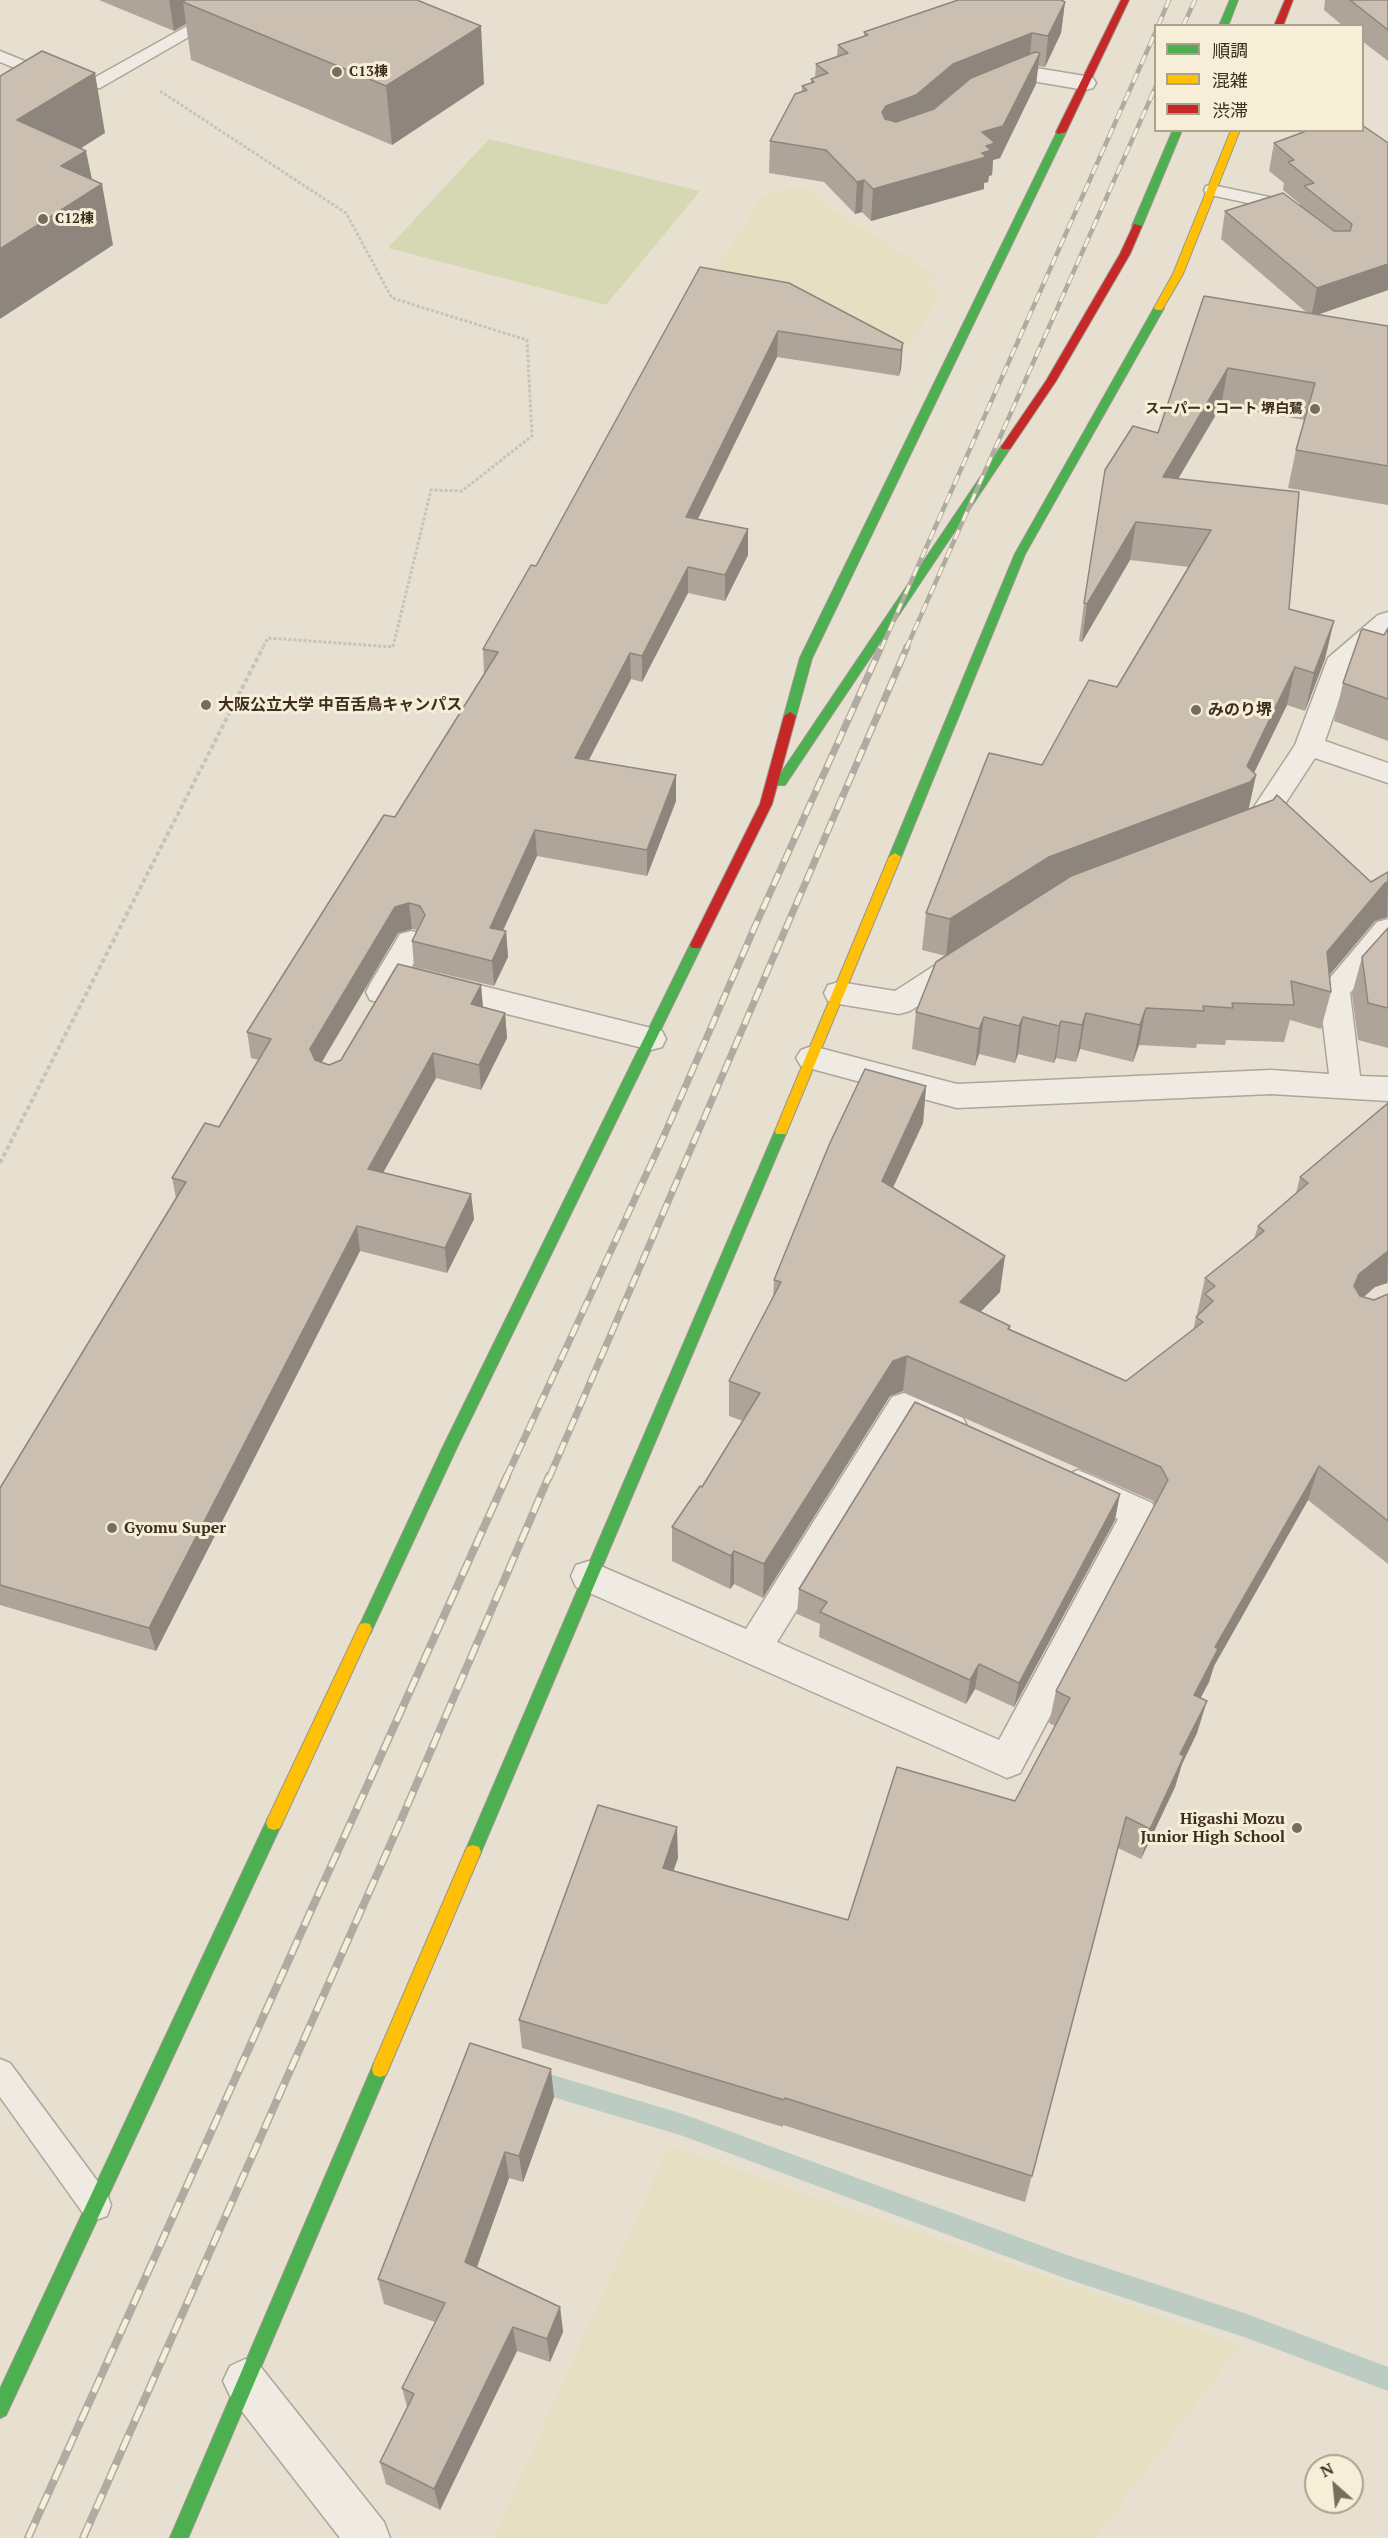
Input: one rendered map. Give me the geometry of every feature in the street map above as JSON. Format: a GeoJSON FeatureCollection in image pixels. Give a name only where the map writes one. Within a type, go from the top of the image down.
{"type":"FeatureCollection","features":[{"type":"Feature","properties":{"kind":"street"},"geometry":{"type":"LineString","coordinates":[[766,804],[806,658],[1125,0]]}},
{"type":"Feature","properties":{"kind":"street"},"geometry":{"type":"LineString","coordinates":[[1224,24],[1234,0]]}},
{"type":"Feature","properties":{"kind":"street"},"geometry":{"type":"LineString","coordinates":[[1279,24],[1289,0]]}},
{"type":"Feature","properties":{"kind":"street"},"geometry":{"type":"LineString","coordinates":[[979,95],[1030,74],[1085,83]]}},
{"type":"Feature","properties":{"kind":"street"},"geometry":{"type":"LineString","coordinates":[[0,2409],[445,1458],[766,804],[1052,381],[1125,254],[1177,132]]}},
{"type":"Feature","properties":{"kind":"street"},"geometry":{"type":"LineString","coordinates":[[179,2538],[812,1058],[1020,554],[1178,274],[1235,132]]}},
{"type":"Feature","properties":{"kind":"street"},"geometry":{"type":"LineString","coordinates":[[1220,841],[1254,828],[1309,746],[1338,664],[1388,621]]}},
{"type":"Feature","properties":{"kind":"street"},"geometry":{"type":"LineString","coordinates":[[1309,746],[1388,773]]}},
{"type":"Feature","properties":{"kind":"street"},"geometry":{"type":"LineString","coordinates":[[1346,1087],[1334,991],[1388,930]]}},
{"type":"Feature","properties":{"kind":"street"},"geometry":{"type":"LineString","coordinates":[[368,1015],[411,942]]}},
{"type":"Feature","properties":{"kind":"street"},"geometry":{"type":"LineString","coordinates":[[839,993],[899,1003],[986,947]]}},
{"type":"Feature","properties":{"kind":"street"},"geometry":{"type":"LineString","coordinates":[[392,974],[651,1039]]}},
{"type":"Feature","properties":{"kind":"street"},"geometry":{"type":"LineString","coordinates":[[812,1058],[957,1096],[1271,1082],[1388,1089]]}},
{"type":"Feature","properties":{"kind":"street"},"geometry":{"type":"LineString","coordinates":[[753,1649],[904,1407],[979,1441]]}},
{"type":"Feature","properties":{"kind":"street"},"geometry":{"type":"LineString","coordinates":[[589,1576],[1007,1761],[1140,1513],[1044,1470]]}},
{"type":"Feature","properties":{"kind":"street"},"geometry":{"type":"LineString","coordinates":[[245,2381],[368,2538]]}},
{"type":"Feature","properties":{"kind":"lane"},"geometry":{"type":"LineString","coordinates":[[0,56],[14,69],[94,85],[245,0]]}},
{"type":"Feature","properties":{"kind":"lane"},"geometry":{"type":"LineString","coordinates":[[1212,190],[1268,202],[1302,228]]}},
{"type":"Feature","properties":{"kind":"lane"},"geometry":{"type":"LineString","coordinates":[[0,2073],[96,2205]]}},
{"type":"Feature","properties":{"kind":"path"},"geometry":{"type":"LineString","coordinates":[[0,1163],[268,638],[393,647],[431,490],[462,491],[532,436],[527,340],[392,298],[346,213],[124,68]]}},
{"type":"Feature","properties":{"kind":"shaded area"},"geometry":{"type":"Polygon","coordinates":[[[803,188],[842,216],[937,275],[927,283],[941,294],[908,348],[819,299],[716,269],[761,198],[778,190],[803,188]]]}},
{"type":"Feature","properties":{"kind":"shaded area"},"geometry":{"type":"Polygon","coordinates":[[[669,2146],[1241,2344],[1095,2538],[493,2538],[669,2146]]]}},
{"type":"Feature","properties":{"kind":"green space"},"geometry":{"type":"Polygon","coordinates":[[[489,139],[700,191],[606,305],[388,248],[489,139]]]}},
{"type":"Feature","properties":{"kind":"building"},"geometry":{"type":"Polygon","coordinates":[[[186,0],[417,0],[481,26],[386,86],[183,2],[186,0]]]}},
{"type":"Feature","properties":{"kind":"building"},"geometry":{"type":"Polygon","coordinates":[[[958,0],[1061,0],[1065,2],[1048,36],[1032,33],[953,64],[916,95],[886,106],[882,112],[885,119],[896,122],[934,109],[971,78],[1035,52],[1040,53],[1003,126],[982,132],[995,143],[986,146],[991,150],[982,153],[986,157],[873,189],[864,180],[857,182],[826,150],[770,141],[795,94],[807,90],[802,86],[814,82],[811,79],[828,73],[816,64],[848,53],[838,45],[868,35],[864,32],[958,0]]]}},
{"type":"Feature","properties":{"kind":"building"},"geometry":{"type":"Polygon","coordinates":[[[1350,0],[1388,0],[1388,30],[1350,0]]]}},
{"type":"Feature","properties":{"kind":"building"},"geometry":{"type":"Polygon","coordinates":[[[42,51],[95,73],[17,120],[86,151],[61,166],[102,184],[0,249],[0,76],[42,51]]]}},
{"type":"Feature","properties":{"kind":"building"},"geometry":{"type":"Polygon","coordinates":[[[1364,126],[1388,143],[1388,264],[1317,288],[1225,211],[1283,193],[1334,231],[1350,231],[1352,224],[1304,186],[1314,183],[1288,162],[1294,160],[1274,143],[1304,132],[1364,132],[1364,126]]]}},
{"type":"Feature","properties":{"kind":"building"},"geometry":{"type":"Polygon","coordinates":[[[700,267],[789,283],[903,343],[901,350],[778,331],[686,517],[748,529],[725,575],[688,567],[642,656],[630,653],[575,758],[676,775],[647,850],[535,830],[490,928],[506,931],[492,961],[412,941],[425,915],[420,906],[409,903],[395,907],[310,1049],[315,1060],[329,1065],[341,1060],[398,964],[481,985],[471,1004],[505,1013],[479,1065],[433,1053],[368,1169],[471,1194],[445,1248],[357,1226],[149,1628],[0,1585],[0,1488],[186,1182],[172,1178],[205,1123],[219,1127],[271,1039],[247,1032],[384,815],[395,817],[498,652],[483,649],[531,565],[536,566],[700,267]]]}},
{"type":"Feature","properties":{"kind":"building"},"geometry":{"type":"Polygon","coordinates":[[[1204,296],[1388,326],[1388,466],[1296,450],[1315,383],[1228,368],[1163,477],[1299,492],[1289,609],[1334,621],[1314,673],[1295,667],[1247,766],[1256,775],[1250,782],[1049,857],[950,919],[926,913],[989,753],[1042,765],[1089,680],[1117,687],[1211,530],[1136,522],[1087,604],[1084,603],[1105,470],[1133,426],[1158,433],[1204,296]]]}},
{"type":"Feature","properties":{"kind":"building"},"geometry":{"type":"Polygon","coordinates":[[[1388,628],[1388,699],[1343,683],[1361,631],[1363,629],[1384,635],[1388,628]]]}},
{"type":"Feature","properties":{"kind":"building"},"geometry":{"type":"Polygon","coordinates":[[[1277,795],[1371,882],[1388,872],[1388,882],[1327,952],[1331,992],[1291,981],[1294,1005],[1232,1003],[1233,1008],[1203,1006],[1204,1011],[1146,1008],[1140,1025],[1086,1013],[1082,1025],[1061,1021],[1059,1026],[1023,1017],[1019,1026],[984,1017],[979,1029],[916,1012],[936,962],[1071,876],[1273,800],[1277,795]]]}},
{"type":"Feature","properties":{"kind":"building"},"geometry":{"type":"Polygon","coordinates":[[[1388,928],[1388,1008],[1368,1003],[1362,957],[1388,928]]]}},
{"type":"Feature","properties":{"kind":"building"},"geometry":{"type":"Polygon","coordinates":[[[865,1069],[926,1086],[882,1181],[1005,1256],[960,1302],[1010,1326],[1008,1329],[1126,1381],[1203,1322],[1196,1317],[1213,1301],[1205,1294],[1215,1286],[1205,1278],[1264,1231],[1258,1226],[1308,1183],[1300,1177],[1388,1103],[1388,1251],[1359,1274],[1354,1286],[1360,1296],[1374,1300],[1388,1294],[1388,1521],[1319,1466],[1215,1647],[1218,1649],[1194,1695],[1207,1701],[1180,1754],[1184,1756],[1150,1829],[1126,1817],[1032,2176],[785,2098],[784,2100],[519,2020],[598,1805],[677,1827],[663,1868],[848,1920],[897,1767],[1015,1801],[1070,1698],[1056,1691],[1168,1480],[1161,1467],[907,1356],[893,1361],[764,1564],[734,1551],[731,1556],[672,1527],[700,1486],[702,1487],[760,1393],[729,1381],[781,1282],[774,1280],[829,1145],[865,1069]]]}},
{"type":"Feature","properties":{"kind":"building"},"geometry":{"type":"Polygon","coordinates":[[[915,1402],[1120,1494],[1019,1683],[979,1664],[970,1680],[820,1612],[827,1602],[799,1589],[915,1402]]]}},
{"type":"Feature","properties":{"kind":"building"},"geometry":{"type":"Polygon","coordinates":[[[470,2043],[551,2069],[519,2156],[505,2152],[465,2262],[560,2307],[547,2339],[513,2327],[434,2489],[380,2462],[414,2394],[402,2388],[445,2303],[378,2279],[470,2043]]]}},
{"type":"Feature","properties":{"kind":"waterway"},"geometry":{"type":"LineString","coordinates":[[529,2079],[680,2124],[1067,2267],[1247,2326],[1388,2379]]}},
{"type":"Feature","properties":{"kind":"railway"},"geometry":{"type":"LineString","coordinates":[[1159,24],[1169,0]]}},
{"type":"Feature","properties":{"kind":"railway"},"geometry":{"type":"LineString","coordinates":[[1184,24],[1195,0]]}},
{"type":"Feature","properties":{"kind":"railway"},"geometry":{"type":"LineString","coordinates":[[881,649],[1154,35]]}},
{"type":"Feature","properties":{"kind":"railway"},"geometry":{"type":"LineString","coordinates":[[906,649],[1154,91]]}},
{"type":"Feature","properties":{"kind":"railway"},"geometry":{"type":"LineString","coordinates":[[506,1478],[663,1138],[756,924],[881,647]]}},
{"type":"Feature","properties":{"kind":"railway"},"geometry":{"type":"LineString","coordinates":[[549,1478],[907,647]]}},
{"type":"Feature","properties":{"kind":"railway"},"geometry":{"type":"LineString","coordinates":[[28,2538],[507,1476]]}},
{"type":"Feature","properties":{"kind":"railway"},"geometry":{"type":"LineString","coordinates":[[83,2538],[398,1827],[549,1476]]}},
{"type":"Feature","properties":{"kind":"traffic: fast"},"geometry":{"type":"LineString","coordinates":[[1224,24],[1234,0]]}},
{"type":"Feature","properties":{"kind":"traffic: fast"},"geometry":{"type":"LineString","coordinates":[[790,716],[806,658],[1061,132]]}},
{"type":"Feature","properties":{"kind":"traffic: fast"},"geometry":{"type":"LineString","coordinates":[[1137,226],[1177,132]]}},
{"type":"Feature","properties":{"kind":"traffic: fast"},"geometry":{"type":"LineString","coordinates":[[895,857],[1020,554],[1159,308]]}},
{"type":"Feature","properties":{"kind":"traffic: fast"},"geometry":{"type":"LineString","coordinates":[[781,782],[1006,447]]}},
{"type":"Feature","properties":{"kind":"traffic: fast"},"geometry":{"type":"LineString","coordinates":[[365,1629],[450,1447],[696,945]]}},
{"type":"Feature","properties":{"kind":"traffic: fast"},"geometry":{"type":"LineString","coordinates":[[473,1852],[781,1131]]}},
{"type":"Feature","properties":{"kind":"traffic: fast"},"geometry":{"type":"LineString","coordinates":[[0,2409],[274,1823]]}},
{"type":"Feature","properties":{"kind":"traffic: fast"},"geometry":{"type":"LineString","coordinates":[[179,2538],[380,2069]]}},
{"type":"Feature","properties":{"kind":"traffic: slow"},"geometry":{"type":"LineString","coordinates":[[1159,308],[1178,274],[1235,132]]}},
{"type":"Feature","properties":{"kind":"traffic: slow"},"geometry":{"type":"LineString","coordinates":[[781,1131],[895,857]]}},
{"type":"Feature","properties":{"kind":"traffic: slow"},"geometry":{"type":"LineString","coordinates":[[274,1823],[365,1629]]}},
{"type":"Feature","properties":{"kind":"traffic: slow"},"geometry":{"type":"LineString","coordinates":[[380,2069],[473,1852]]}},
{"type":"Feature","properties":{"kind":"traffic: jam"},"geometry":{"type":"LineString","coordinates":[[1061,132],[1125,0]]}},
{"type":"Feature","properties":{"kind":"traffic: jam"},"geometry":{"type":"LineString","coordinates":[[1279,24],[1289,0]]}},
{"type":"Feature","properties":{"kind":"traffic: jam"},"geometry":{"type":"LineString","coordinates":[[1006,447],[1051,381],[1125,254],[1137,226]]}},
{"type":"Feature","properties":{"kind":"traffic: jam"},"geometry":{"type":"LineString","coordinates":[[696,945],[766,804],[790,716]]}},
{"type":"Feature","properties":{"kind":"place","name":"C13棟"},"geometry":{"type":"Point","coordinates":[337,72]}},
{"type":"Feature","properties":{"kind":"place","name":"C12棟"},"geometry":{"type":"Point","coordinates":[43,219]}},
{"type":"Feature","properties":{"kind":"place","name":"スーパー・コート 堺白鷺"},"geometry":{"type":"Point","coordinates":[1315,409]}},
{"type":"Feature","properties":{"kind":"place","name":"大阪公立大学 中百舌鳥キャンパス"},"geometry":{"type":"Point","coordinates":[206,705]}},
{"type":"Feature","properties":{"kind":"place","name":"みのり堺"},"geometry":{"type":"Point","coordinates":[1196,710]}},
{"type":"Feature","properties":{"kind":"place","name":"Gyomu Super"},"geometry":{"type":"Point","coordinates":[112,1528]}},
{"type":"Feature","properties":{"kind":"place","name":"Higashi Mozu Junior High School"},"geometry":{"type":"Point","coordinates":[1297,1828]}}]}
